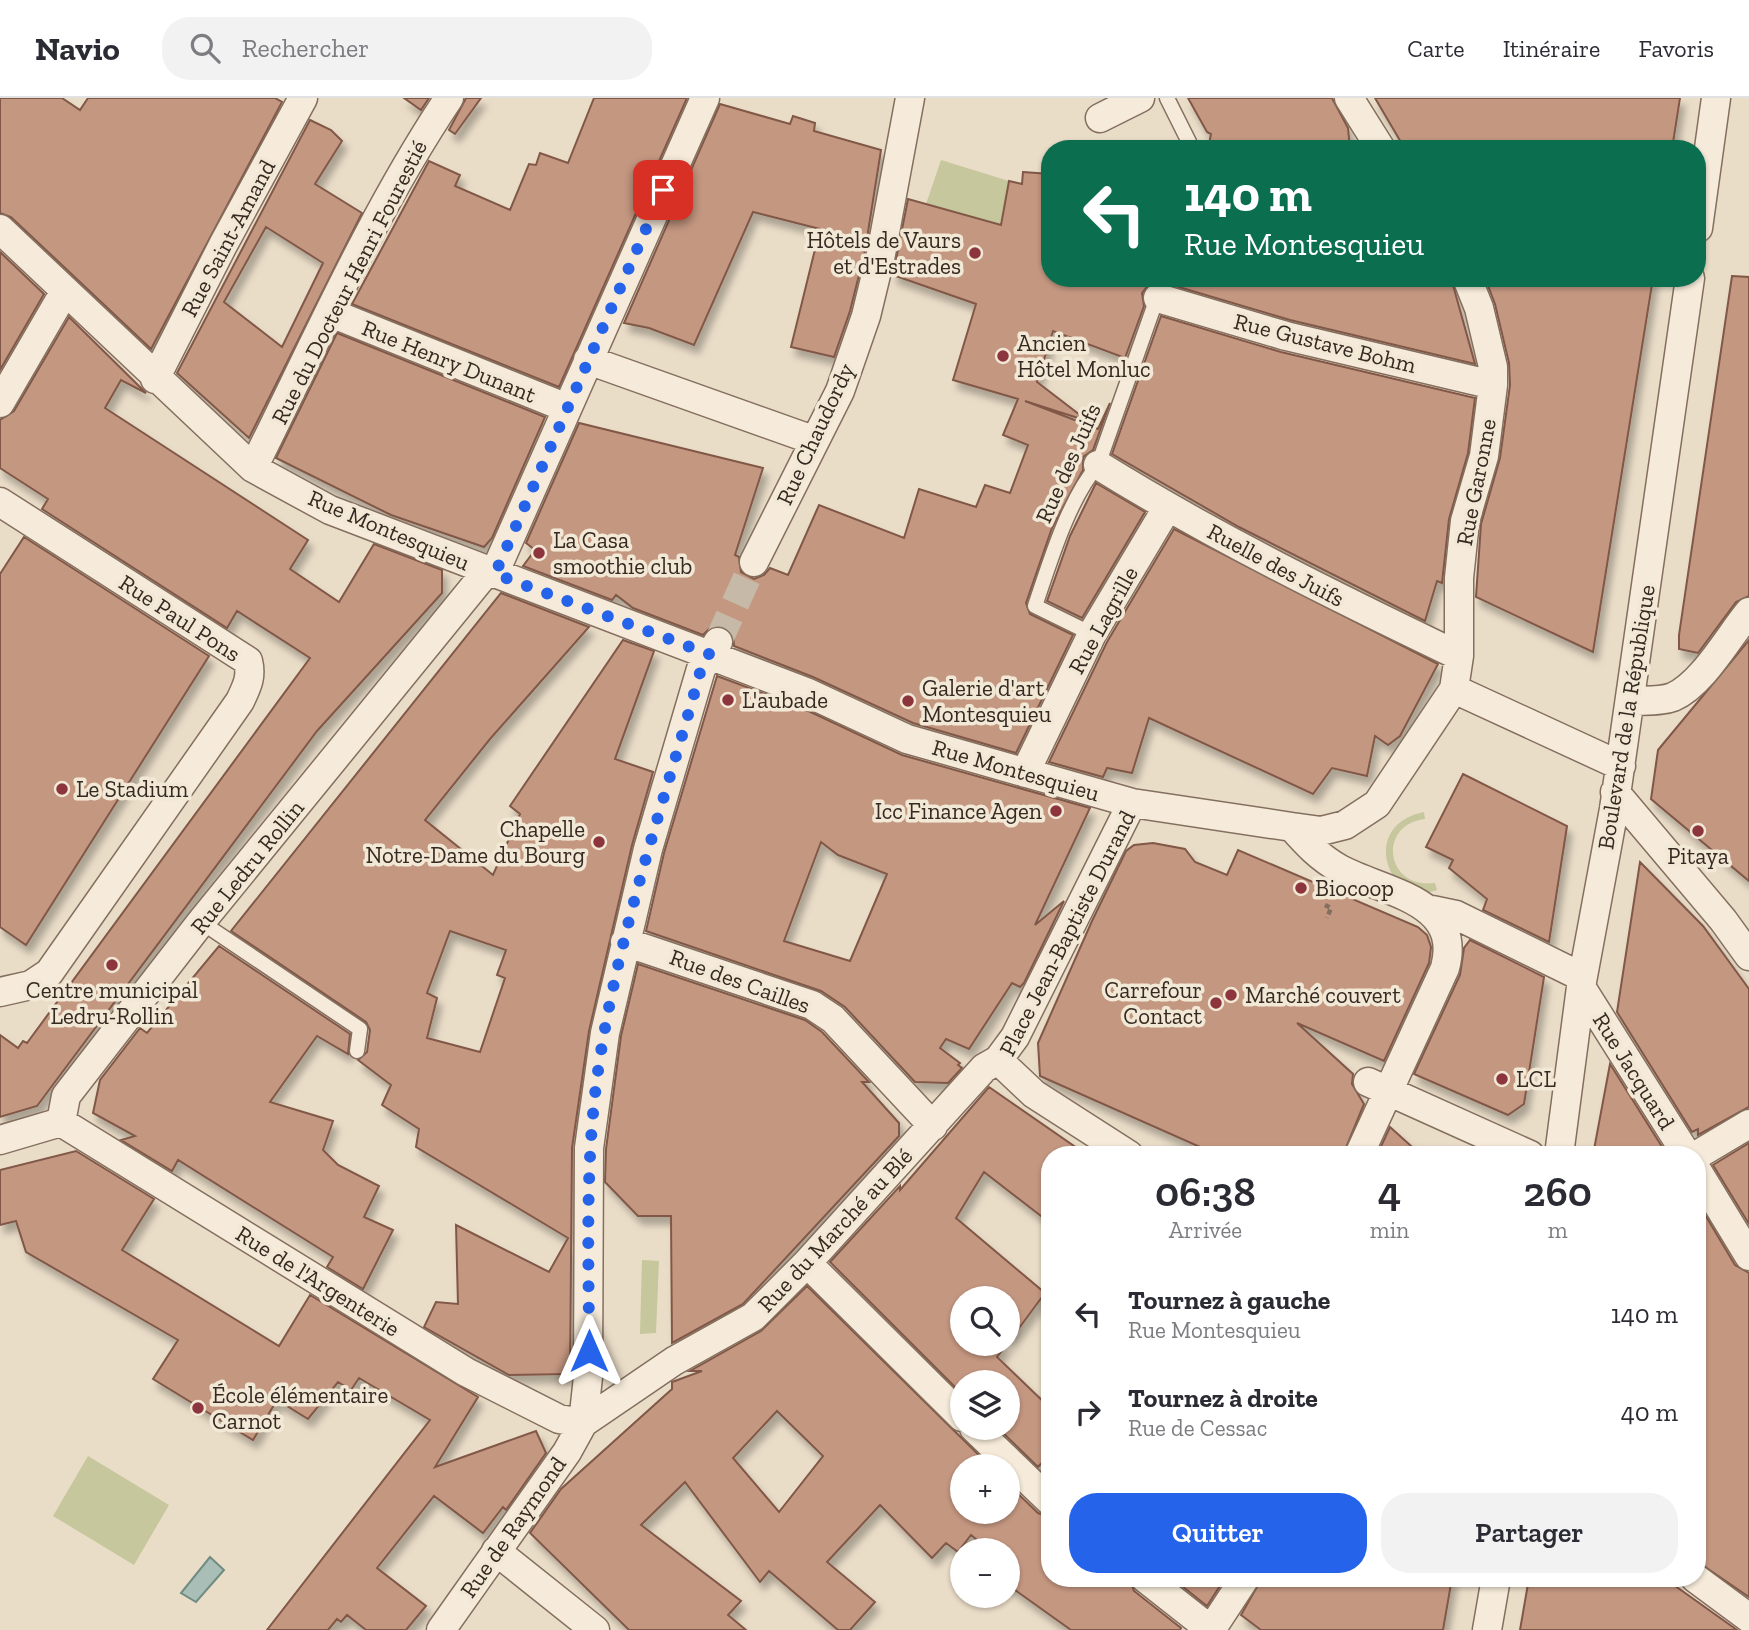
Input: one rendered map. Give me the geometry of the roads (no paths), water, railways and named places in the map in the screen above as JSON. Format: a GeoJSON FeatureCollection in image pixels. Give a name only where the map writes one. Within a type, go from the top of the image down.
{"type":"FeatureCollection","features":[{"type":"Feature","properties":{"kind":"street","name":"Rue Saint-Amand"},"geometry":{"type":"LineString","coordinates":[[155,379],[223,245],[303,98]]}},
{"type":"Feature","properties":{"kind":"street","name":"Rue du Docteur Henri Fourestié"},"geometry":{"type":"LineString","coordinates":[[253,468],[429,127],[449,98]]}},
{"type":"Feature","properties":{"kind":"street","name":"Rue Ledru Rollin"},"geometry":{"type":"LineString","coordinates":[[61,1122],[66,1096],[201,922],[491,572],[705,98]]}},
{"type":"Feature","properties":{"kind":"street","name":"Rue Chaudordy"},"geometry":{"type":"LineString","coordinates":[[754,562],[813,440],[840,391],[866,316],[881,254],[910,98]]}},
{"type":"Feature","properties":{"kind":"street"},"geometry":{"type":"LineString","coordinates":[[1100,118],[1140,98]]}},
{"type":"Feature","properties":{"kind":"street"},"geometry":{"type":"LineString","coordinates":[[1349,98],[1375,140]]}},
{"type":"Feature","properties":{"kind":"street"},"geometry":{"type":"LineString","coordinates":[[1706,170],[1716,98]]}},
{"type":"Feature","properties":{"kind":"street","name":"Rue Montesquieu"},"geometry":{"type":"LineString","coordinates":[[0,229],[155,379],[253,468],[330,510],[491,572],[714,648],[907,738],[1132,803]]}},
{"type":"Feature","properties":{"kind":"street","name":"Rue Garonne"},"geometry":{"type":"LineString","coordinates":[[1454,689],[1459,656],[1459,578],[1465,521],[1484,456],[1493,385],[1493,367],[1479,308],[1471,287]]}},
{"type":"Feature","properties":{"kind":"street","name":"Boulevard de la République"},"geometry":{"type":"LineString","coordinates":[[1560,1146],[1581,982],[1614,809],[1689,287]]}},
{"type":"Feature","properties":{"kind":"street","name":"Rue Gustave Bohm"},"geometry":{"type":"LineString","coordinates":[[1161,288],[1286,336],[1493,385]]}},
{"type":"Feature","properties":{"kind":"street"},"geometry":{"type":"LineString","coordinates":[[0,403],[65,291]]}},
{"type":"Feature","properties":{"kind":"street","name":"Rue Henry Dunant"},"geometry":{"type":"LineString","coordinates":[[331,313],[567,408]]}},
{"type":"Feature","properties":{"kind":"street"},"geometry":{"type":"LineString","coordinates":[[588,360],[813,440]]}},
{"type":"Feature","properties":{"kind":"street","name":"Ruelle des Juifs"},"geometry":{"type":"LineString","coordinates":[[1098,464],[1167,508],[1306,583],[1459,656]]}},
{"type":"Feature","properties":{"kind":"street","name":"Rue Paul Pons"},"geometry":{"type":"LineString","coordinates":[[0,502],[248,661],[250,672],[250,681],[240,701],[49,974],[31,985],[0,992]]}},
{"type":"Feature","properties":{"kind":"street","name":"Rue Lagrille"},"geometry":{"type":"LineString","coordinates":[[1025,773],[1092,634],[1167,508]]}},
{"type":"Feature","properties":{"kind":"street"},"geometry":{"type":"LineString","coordinates":[[1630,701],[1665,700],[1676,696],[1695,681],[1749,612]]}},
{"type":"Feature","properties":{"kind":"street"},"geometry":{"type":"LineString","coordinates":[[583,1423],[588,1377],[589,1148],[598,1071],[648,849],[701,669],[714,648]]}},
{"type":"Feature","properties":{"kind":"street"},"geometry":{"type":"LineString","coordinates":[[1454,689],[1618,779],[1749,957]]}},
{"type":"Feature","properties":{"kind":"street","name":"Place Jean-Baptiste Durand"},"geometry":{"type":"LineString","coordinates":[[1115,1146],[1034,1094],[998,1060],[1015,1037],[1132,803],[1321,831],[1345,825],[1377,804],[1454,689]]}},
{"type":"Feature","properties":{"kind":"street"},"geometry":{"type":"LineString","coordinates":[[1292,827],[1316,854],[1333,865],[1432,910],[1471,922],[1581,982]]}},
{"type":"Feature","properties":{"kind":"street"},"geometry":{"type":"LineString","coordinates":[[1361,1146],[1377,1086],[1447,960],[1448,940],[1432,910]]}},
{"type":"Feature","properties":{"kind":"street","name":"Rue des Cailles"},"geometry":{"type":"LineString","coordinates":[[625,942],[812,1005],[833,1019],[933,1126]]}},
{"type":"Feature","properties":{"kind":"street","name":"Rue Jacquard"},"geometry":{"type":"LineString","coordinates":[[1581,982],[1681,1146]]}},
{"type":"Feature","properties":{"kind":"street","name":"Rue du Marché au Blé"},"geometry":{"type":"LineString","coordinates":[[583,1423],[674,1361],[753,1317],[807,1263],[984,1068],[998,1060]]}},
{"type":"Feature","properties":{"kind":"street"},"geometry":{"type":"LineString","coordinates":[[1377,1086],[1510,1146]]}},
{"type":"Feature","properties":{"kind":"street"},"geometry":{"type":"LineString","coordinates":[[0,1140],[61,1122]]}},
{"type":"Feature","properties":{"kind":"street","name":"Rue de l'Argenterie"},"geometry":{"type":"LineString","coordinates":[[61,1122],[466,1372],[559,1419],[583,1423]]}},
{"type":"Feature","properties":{"kind":"street"},"geometry":{"type":"LineString","coordinates":[[1706,1150],[1749,1124]]}},
{"type":"Feature","properties":{"kind":"street"},"geometry":{"type":"LineString","coordinates":[[1706,1185],[1749,1256]]}},
{"type":"Feature","properties":{"kind":"street"},"geometry":{"type":"LineString","coordinates":[[807,1263],[950,1405]]}},
{"type":"Feature","properties":{"kind":"street","name":"Rue de Raymond"},"geometry":{"type":"LineString","coordinates":[[441,1630],[567,1452],[583,1423]]}},
{"type":"Feature","properties":{"kind":"street"},"geometry":{"type":"LineString","coordinates":[[987,1440],[1041,1491]]}},
{"type":"Feature","properties":{"kind":"street"},"geometry":{"type":"LineString","coordinates":[[496,1551],[595,1630]]}},
{"type":"Feature","properties":{"kind":"street"},"geometry":{"type":"LineString","coordinates":[[1706,1586],[1749,1618]]}},
{"type":"Feature","properties":{"kind":"street"},"geometry":{"type":"LineString","coordinates":[[1157,1587],[1217,1628],[1240,1587]]}},
{"type":"Feature","properties":{"kind":"street"},"geometry":{"type":"LineString","coordinates":[[1487,1630],[1494,1587]]}},
{"type":"Feature","properties":{"kind":"lane"},"geometry":{"type":"LineString","coordinates":[[1167,98],[1188,140]]}},
{"type":"Feature","properties":{"kind":"lane","name":"Rue des Juifs"},"geometry":{"type":"LineString","coordinates":[[1092,634],[1034,606],[1052,555],[1088,476],[1098,464],[1161,288]]}},
{"type":"Feature","properties":{"kind":"lane"},"geometry":{"type":"LineString","coordinates":[[201,922],[360,1029],[356,1051]]}},
{"type":"Feature","properties":{"kind":"water"},"geometry":{"type":"Polygon","coordinates":[[[210,1557],[224,1570],[196,1602],[181,1593],[210,1557]]]}},
{"type":"Feature","properties":{"kind":"tunnel"},"geometry":{"type":"LineString","coordinates":[[718,642],[754,562]]}},
{"type":"Feature","properties":{"kind":"place","name":"Hôtels de Vaurs et d'Estrades"},"geometry":{"type":"Point","coordinates":[975,253]}},
{"type":"Feature","properties":{"kind":"place","name":"Ancien Hôtel Monluc"},"geometry":{"type":"Point","coordinates":[1003,356]}},
{"type":"Feature","properties":{"kind":"place","name":"La Casa smoothie club"},"geometry":{"type":"Point","coordinates":[539,553]}},
{"type":"Feature","properties":{"kind":"place","name":"L'aubade"},"geometry":{"type":"Point","coordinates":[728,700]}},
{"type":"Feature","properties":{"kind":"place","name":"Galerie d'art Montesquieu"},"geometry":{"type":"Point","coordinates":[908,701]}},
{"type":"Feature","properties":{"kind":"place","name":"Le Stadium"},"geometry":{"type":"Point","coordinates":[62,789]}},
{"type":"Feature","properties":{"kind":"place","name":"Icc Finance Agen"},"geometry":{"type":"Point","coordinates":[1056,811]}},
{"type":"Feature","properties":{"kind":"place","name":"Pitaya"},"geometry":{"type":"Point","coordinates":[1698,831]}},
{"type":"Feature","properties":{"kind":"place","name":"Chapelle Notre-Dame du Bourg"},"geometry":{"type":"Point","coordinates":[599,842]}},
{"type":"Feature","properties":{"kind":"place","name":"Biocoop"},"geometry":{"type":"Point","coordinates":[1301,888]}},
{"type":"Feature","properties":{"kind":"place","name":"Centre municipal Ledru-Rollin"},"geometry":{"type":"Point","coordinates":[112,965]}},
{"type":"Feature","properties":{"kind":"place","name":"Marché couvert"},"geometry":{"type":"Point","coordinates":[1231,995]}},
{"type":"Feature","properties":{"kind":"place","name":"Carrefour Contact"},"geometry":{"type":"Point","coordinates":[1216,1003]}},
{"type":"Feature","properties":{"kind":"place","name":"LCL"},"geometry":{"type":"Point","coordinates":[1502,1079]}},
{"type":"Feature","properties":{"kind":"place","name":"École élémentaire Carnot"},"geometry":{"type":"Point","coordinates":[198,1408]}}]}
